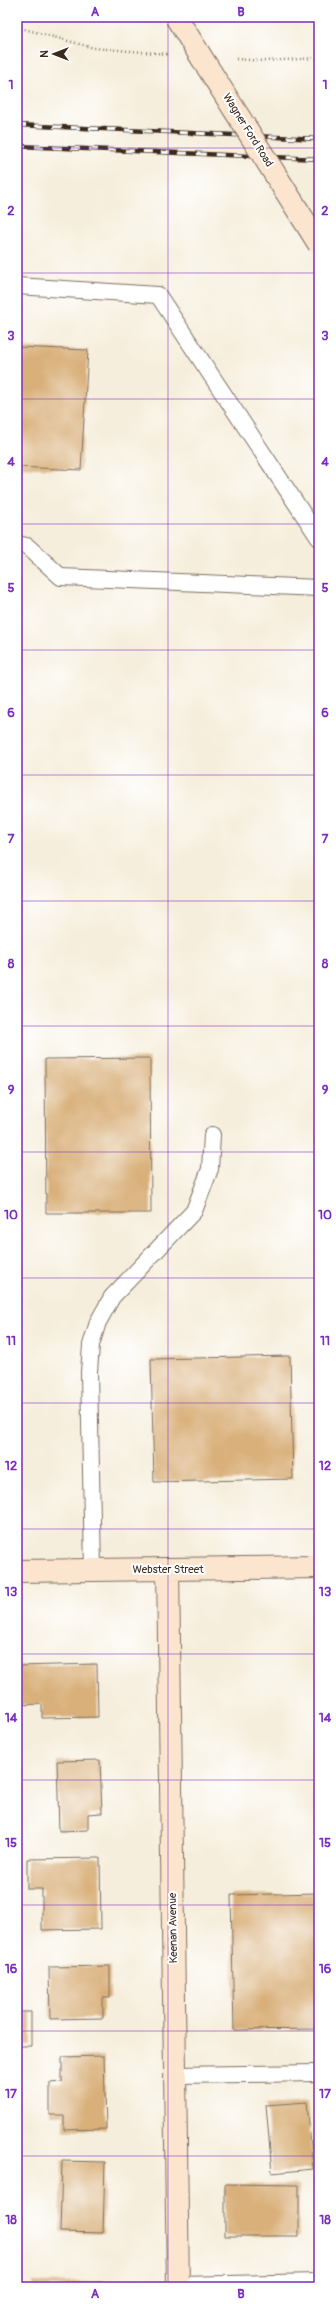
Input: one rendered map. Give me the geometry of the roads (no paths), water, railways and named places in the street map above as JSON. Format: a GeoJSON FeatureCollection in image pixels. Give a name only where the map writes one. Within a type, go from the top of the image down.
{"type":"FeatureCollection","features":[{"type":"Feature","properties":{"kind":"street","name":"Wagner Ford Road"},"geometry":{"type":"LineString","coordinates":[[176,17],[319,244]]}},
{"type":"Feature","properties":{"kind":"street","name":"Webster Street"},"geometry":{"type":"LineString","coordinates":[[17,1571],[319,1567]]}},
{"type":"Feature","properties":{"kind":"street","name":"Keenan Avenue"},"geometry":{"type":"LineString","coordinates":[[168,1569],[178,2286]]}},
{"type":"Feature","properties":{"kind":"lane"},"geometry":{"type":"LineString","coordinates":[[17,286],[158,295],[319,538]]}},
{"type":"Feature","properties":{"kind":"lane"},"geometry":{"type":"LineString","coordinates":[[17,544],[27,546],[61,577],[319,588]]}},
{"type":"Feature","properties":{"kind":"lane"},"geometry":{"type":"LineString","coordinates":[[93,1569],[89,1372],[91,1345],[98,1322],[112,1297],[194,1211],[210,1169],[212,1135]]}},
{"type":"Feature","properties":{"kind":"lane"},"geometry":{"type":"LineString","coordinates":[[175,2075],[319,2073]]}},
{"type":"Feature","properties":{"kind":"lane"},"geometry":{"type":"LineString","coordinates":[[178,2286],[319,2282]]}},
{"type":"Feature","properties":{"kind":"railway"},"geometry":{"type":"LineString","coordinates":[[17,125],[319,139]]}},
{"type":"Feature","properties":{"kind":"railway"},"geometry":{"type":"LineString","coordinates":[[17,146],[319,159]]}}]}
